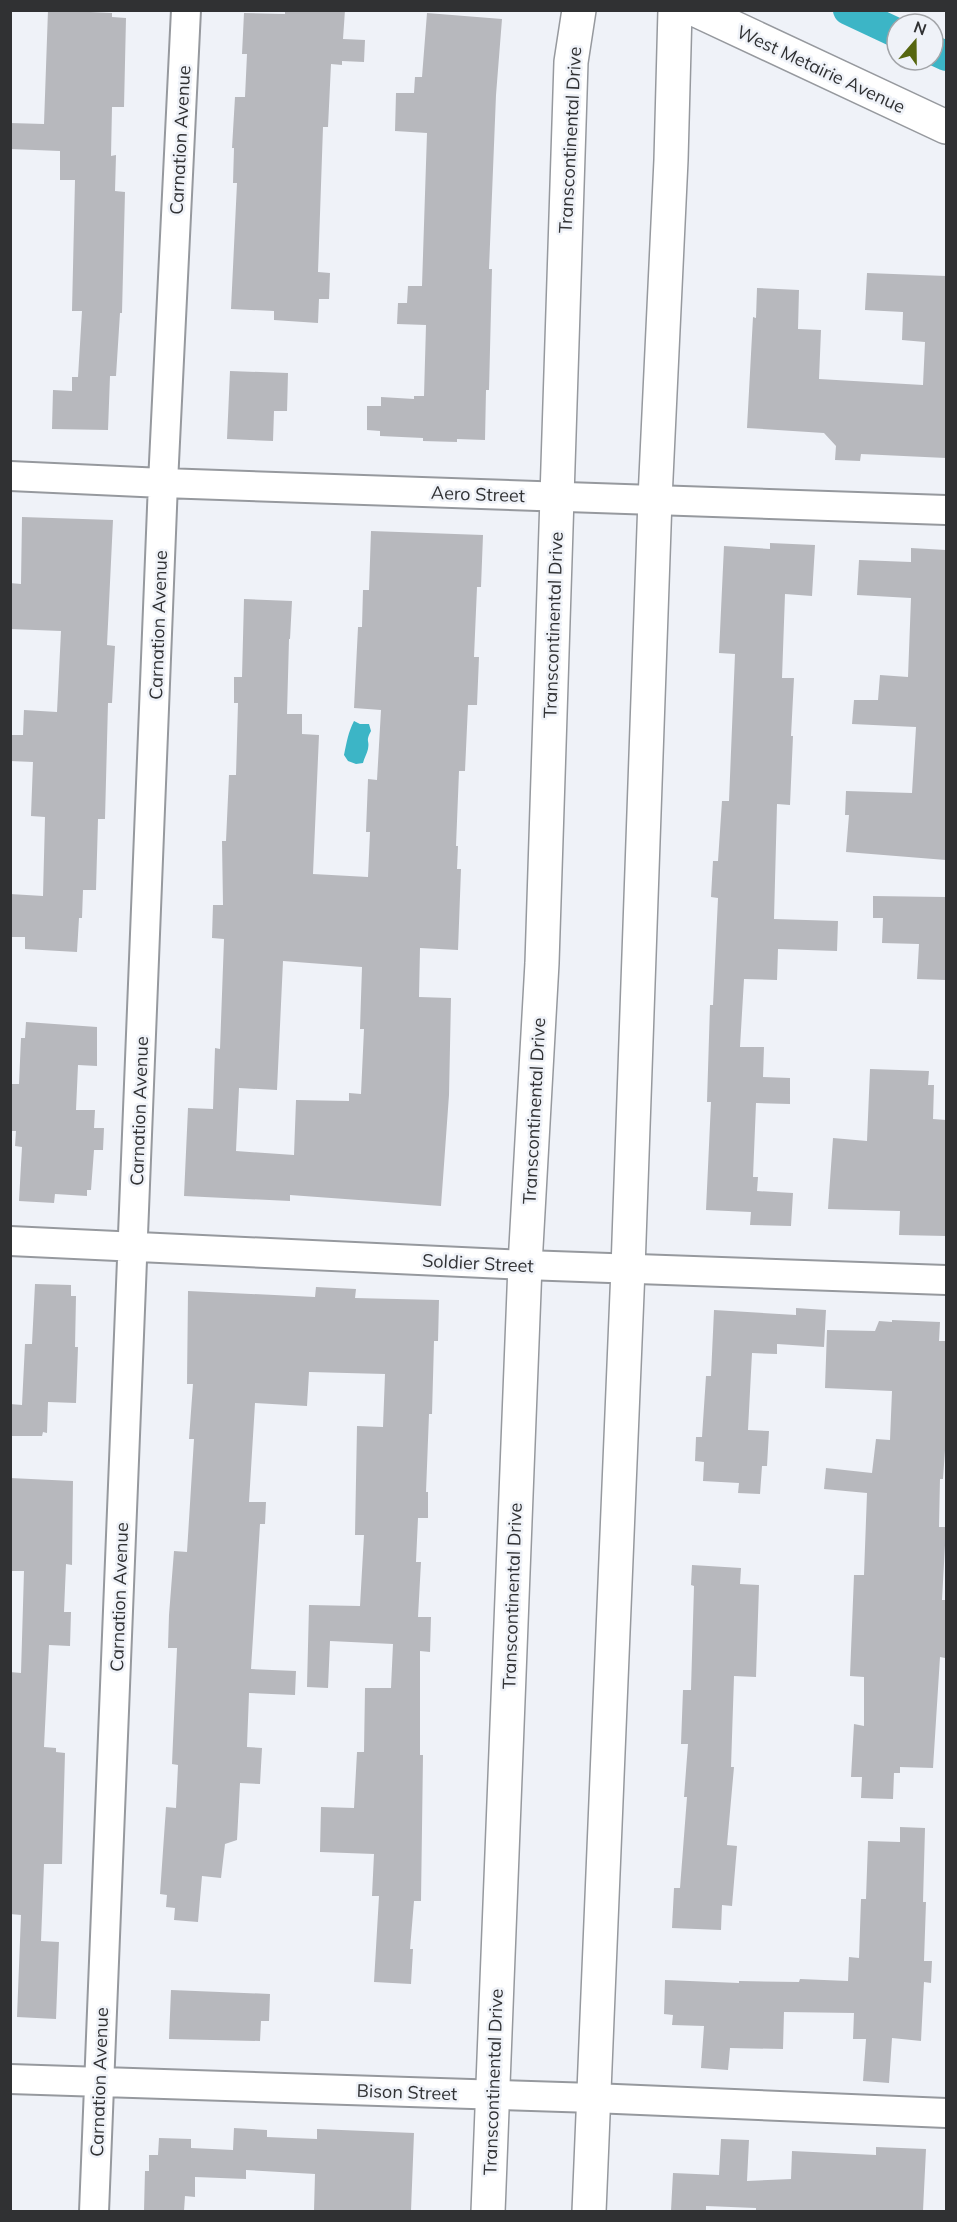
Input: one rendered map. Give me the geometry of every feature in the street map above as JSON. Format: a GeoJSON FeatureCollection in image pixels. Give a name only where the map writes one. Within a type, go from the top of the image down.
{"type":"FeatureCollection","features":[{"type":"Feature","properties":{"kind":"street","name":"Carnation Avenue"},"geometry":{"type":"LineString","coordinates":[[94,2211],[164,483],[186,10]]}},
{"type":"Feature","properties":{"kind":"street","name":"Transcontinental Drive"},"geometry":{"type":"LineString","coordinates":[[488,2211],[525,1265],[542,963],[571,62],[579,10]]}},
{"type":"Feature","properties":{"kind":"street"},"geometry":{"type":"LineString","coordinates":[[589,2211],[628,1269],[675,10]]}},
{"type":"Feature","properties":{"kind":"street","name":"West Metairie Avenue"},"geometry":{"type":"LineString","coordinates":[[696,10],[946,127]]}},
{"type":"Feature","properties":{"kind":"street"},"geometry":{"type":"LineString","coordinates":[[727,10],[749,36]]}},
{"type":"Feature","properties":{"kind":"street","name":"Aero Street"},"geometry":{"type":"LineString","coordinates":[[10,476],[946,510]]}},
{"type":"Feature","properties":{"kind":"street","name":"Soldier Street"},"geometry":{"type":"LineString","coordinates":[[10,1241],[525,1265],[946,1280]]}},
{"type":"Feature","properties":{"kind":"street","name":"Bison Street"},"geometry":{"type":"LineString","coordinates":[[10,2079],[492,2094],[946,2112]]}},
{"type":"Feature","properties":{"kind":"water"},"geometry":{"type":"Polygon","coordinates":[[[354,721],[369,724],[371,731],[363,763],[356,764],[348,761],[344,755],[354,721]]]}},
{"type":"Feature","properties":{"kind":"building"},"geometry":{"type":"Polygon","coordinates":[[[48,10],[112,13],[112,17],[126,18],[124,107],[112,107],[111,156],[116,155],[115,191],[125,192],[122,313],[120,313],[116,376],[110,376],[108,430],[52,429],[53,390],[72,391],[72,377],[78,377],[82,311],[72,311],[75,180],[60,180],[60,151],[10,149],[10,123],[44,124],[48,10]]]}},
{"type":"Feature","properties":{"kind":"building"},"geometry":{"type":"Polygon","coordinates":[[[285,10],[345,10],[343,39],[365,40],[364,62],[342,61],[342,65],[331,64],[328,127],[323,127],[318,272],[330,273],[329,299],[319,299],[318,323],[274,320],[274,311],[231,309],[237,183],[233,183],[234,148],[232,148],[235,97],[245,97],[247,54],[242,54],[244,13],[285,14],[285,10]]]}},
{"type":"Feature","properties":{"kind":"building"},"geometry":{"type":"Polygon","coordinates":[[[427,13],[502,19],[496,95],[489,269],[492,269],[489,390],[486,390],[485,440],[423,441],[423,438],[380,436],[380,431],[367,430],[367,406],[381,406],[381,397],[414,399],[414,396],[424,396],[426,325],[397,324],[398,303],[407,303],[408,286],[422,286],[427,133],[395,131],[396,93],[414,93],[415,77],[422,77],[427,13]]]}},
{"type":"Feature","properties":{"kind":"building"},"geometry":{"type":"Polygon","coordinates":[[[867,273],[946,276],[946,458],[861,454],[860,461],[835,460],[836,446],[824,433],[747,428],[753,317],[756,318],[757,288],[799,290],[798,329],[821,330],[819,379],[923,385],[925,342],[902,340],[903,312],[865,310],[867,273]]]}},
{"type":"Feature","properties":{"kind":"building"},"geometry":{"type":"Polygon","coordinates":[[[230,371],[288,373],[287,411],[274,411],[273,441],[227,439],[230,371]]]}},
{"type":"Feature","properties":{"kind":"building"},"geometry":{"type":"Polygon","coordinates":[[[22,517],[113,520],[107,645],[115,646],[112,703],[108,703],[105,819],[98,819],[96,890],[83,890],[77,952],[25,949],[25,937],[10,937],[10,894],[43,896],[45,817],[31,816],[33,762],[10,761],[10,735],[23,735],[24,710],[57,712],[61,631],[10,629],[10,583],[21,584],[22,517]]]}},
{"type":"Feature","properties":{"kind":"building"},"geometry":{"type":"Polygon","coordinates":[[[371,531],[483,535],[481,587],[477,587],[474,657],[479,657],[477,705],[468,705],[465,771],[459,771],[456,846],[458,846],[457,869],[461,869],[458,950],[420,948],[419,997],[451,998],[449,1095],[441,1206],[290,1195],[290,1201],[184,1196],[188,1108],[213,1109],[215,1048],[220,1049],[224,939],[212,938],[213,905],[223,905],[222,841],[226,841],[229,775],[236,775],[238,703],[234,703],[234,677],[242,677],[244,599],[292,601],[287,714],[302,714],[302,734],[319,735],[313,874],[368,877],[370,832],[366,832],[368,779],[377,780],[381,710],[354,708],[358,627],[362,627],[363,590],[369,590],[371,531]],[[283,961],[277,1090],[239,1088],[236,1151],[294,1155],[296,1100],[349,1101],[349,1093],[361,1094],[364,1029],[360,1029],[362,967],[283,961]]]}},
{"type":"Feature","properties":{"kind":"building"},"geometry":{"type":"Polygon","coordinates":[[[770,543],[815,545],[812,596],[785,594],[782,678],[794,678],[791,736],[793,736],[790,805],[777,804],[774,919],[838,921],[837,951],[778,949],[777,980],[744,979],[740,1047],[764,1047],[763,1077],[790,1078],[790,1104],[756,1103],[753,1177],[758,1177],[757,1191],[793,1193],[791,1226],[750,1225],[751,1212],[706,1210],[711,1102],[707,1102],[710,1005],[713,1005],[718,898],[711,897],[713,861],[718,861],[722,801],[729,801],[735,654],[719,653],[724,546],[770,549],[770,543]]]}},
{"type":"Feature","properties":{"kind":"building"},"geometry":{"type":"Polygon","coordinates":[[[911,548],[946,550],[946,860],[846,852],[849,815],[845,815],[846,791],[912,793],[916,727],[852,724],[854,700],[878,700],[880,675],[908,677],[911,598],[857,595],[859,560],[911,562],[911,548]]]}},
{"type":"Feature","properties":{"kind":"building"},"geometry":{"type":"Polygon","coordinates":[[[873,896],[946,897],[946,980],[917,979],[919,944],[882,943],[883,918],[873,918],[873,896]]]}},
{"type":"Feature","properties":{"kind":"building"},"geometry":{"type":"Polygon","coordinates":[[[26,1022],[97,1027],[97,1066],[78,1065],[76,1110],[95,1110],[94,1128],[104,1128],[103,1150],[94,1150],[91,1190],[87,1190],[87,1196],[55,1194],[54,1203],[19,1201],[22,1147],[15,1146],[16,1131],[10,1131],[10,1084],[19,1084],[21,1038],[25,1038],[26,1022]]]}},
{"type":"Feature","properties":{"kind":"building"},"geometry":{"type":"Polygon","coordinates":[[[870,1069],[929,1071],[928,1085],[934,1085],[933,1119],[946,1120],[946,1236],[899,1235],[900,1211],[828,1209],[833,1138],[867,1141],[870,1069]]]}},
{"type":"Feature","properties":{"kind":"building"},"geometry":{"type":"Polygon","coordinates":[[[35,1284],[71,1285],[71,1296],[76,1296],[75,1347],[78,1347],[76,1403],[48,1402],[47,1433],[43,1432],[42,1436],[10,1436],[10,1404],[22,1405],[25,1344],[32,1344],[35,1284]]]}},
{"type":"Feature","properties":{"kind":"building"},"geometry":{"type":"Polygon","coordinates":[[[316,1287],[356,1289],[355,1298],[439,1300],[438,1341],[434,1341],[432,1414],[429,1414],[426,1492],[428,1492],[428,1518],[418,1518],[416,1562],[421,1562],[418,1617],[431,1617],[430,1652],[420,1651],[420,1755],[423,1755],[421,1901],[414,1901],[410,1949],[413,1949],[411,1984],[374,1982],[379,1896],[372,1896],[374,1854],[320,1852],[321,1807],[354,1808],[357,1752],[364,1752],[365,1688],[391,1688],[393,1644],[330,1641],[328,1688],[307,1687],[309,1605],[360,1606],[364,1535],[355,1535],[357,1426],[383,1427],[385,1374],[309,1372],[307,1406],[255,1403],[249,1502],[266,1502],[265,1524],[260,1524],[251,1669],[296,1671],[295,1695],[249,1693],[247,1747],[262,1748],[260,1784],[240,1783],[237,1840],[225,1844],[221,1878],[202,1876],[198,1922],[174,1920],[175,1908],[166,1907],[167,1895],[160,1894],[166,1807],[176,1808],[178,1765],[172,1764],[177,1648],[168,1648],[169,1615],[174,1551],[187,1552],[194,1439],[189,1439],[193,1384],[187,1384],[188,1291],[315,1297],[316,1287]]]}},
{"type":"Feature","properties":{"kind":"building"},"geometry":{"type":"Polygon","coordinates":[[[796,1308],[826,1310],[824,1347],[777,1344],[777,1354],[752,1353],[748,1430],[769,1431],[767,1466],[762,1466],[760,1494],[738,1493],[739,1483],[703,1481],[704,1462],[695,1461],[696,1437],[702,1437],[706,1376],[711,1376],[714,1310],[796,1315],[796,1308]]]}},
{"type":"Feature","properties":{"kind":"building"},"geometry":{"type":"Polygon","coordinates":[[[892,1320],[940,1322],[939,1341],[946,1341],[946,1436],[943,1479],[940,1479],[939,1527],[946,1527],[942,1600],[946,1600],[945,1658],[940,1657],[933,1768],[900,1767],[900,1773],[894,1773],[893,1799],[861,1798],[862,1777],[851,1777],[854,1724],[864,1726],[864,1677],[850,1676],[854,1575],[864,1575],[867,1493],[824,1489],[826,1468],[872,1473],[876,1439],[890,1440],[892,1391],[825,1388],[827,1330],[875,1331],[879,1321],[892,1322],[892,1320]]]}},
{"type":"Feature","properties":{"kind":"building"},"geometry":{"type":"Polygon","coordinates":[[[10,1478],[73,1481],[72,1565],[66,1564],[64,1612],[71,1612],[70,1646],[49,1645],[44,1747],[56,1748],[56,1752],[65,1753],[62,1864],[44,1864],[41,1941],[59,1942],[56,2019],[17,2017],[21,1915],[10,1914],[10,1672],[21,1673],[24,1571],[10,1571],[10,1478]]]}},
{"type":"Feature","properties":{"kind":"building"},"geometry":{"type":"Polygon","coordinates":[[[692,1565],[741,1568],[740,1584],[759,1585],[756,1677],[734,1676],[731,1767],[734,1767],[727,1845],[737,1846],[732,1906],[722,1905],[721,1930],[672,1928],[674,1888],[680,1888],[687,1797],[684,1797],[688,1744],[681,1744],[683,1690],[691,1690],[694,1586],[691,1585],[692,1565]]]}},
{"type":"Feature","properties":{"kind":"building"},"geometry":{"type":"Polygon","coordinates":[[[900,1827],[925,1828],[924,1961],[932,1961],[931,1983],[924,1982],[921,2041],[892,2038],[889,2083],[863,2081],[866,2039],[853,2039],[854,2013],[784,2012],[783,2049],[730,2048],[728,2070],[701,2068],[704,2026],[672,2025],[673,2015],[664,2014],[665,1980],[739,1983],[739,1981],[799,1982],[800,1979],[848,1981],[849,1957],[859,1958],[861,1899],[866,1899],[868,1841],[900,1842],[900,1827]]]}},
{"type":"Feature","properties":{"kind":"building"},"geometry":{"type":"Polygon","coordinates":[[[171,1990],[270,1994],[269,2021],[261,2021],[260,2041],[169,2039],[171,1990]]]}},
{"type":"Feature","properties":{"kind":"building"},"geometry":{"type":"Polygon","coordinates":[[[234,2128],[267,2130],[267,2137],[317,2139],[317,2129],[414,2133],[411,2211],[314,2211],[315,2174],[246,2170],[246,2179],[195,2177],[195,2197],[185,2196],[184,2211],[144,2211],[145,2171],[149,2171],[149,2155],[158,2155],[159,2138],[191,2139],[191,2148],[233,2150],[234,2128]]]}},
{"type":"Feature","properties":{"kind":"building"},"geometry":{"type":"Polygon","coordinates":[[[721,2139],[749,2140],[747,2181],[791,2179],[792,2151],[876,2155],[876,2147],[926,2149],[923,2211],[756,2211],[756,2208],[706,2206],[706,2211],[671,2211],[673,2173],[719,2175],[721,2139]]]}},
{"type":"Feature","properties":{"kind":"waterway"},"geometry":{"type":"LineString","coordinates":[[848,10],[885,27]]}}]}
